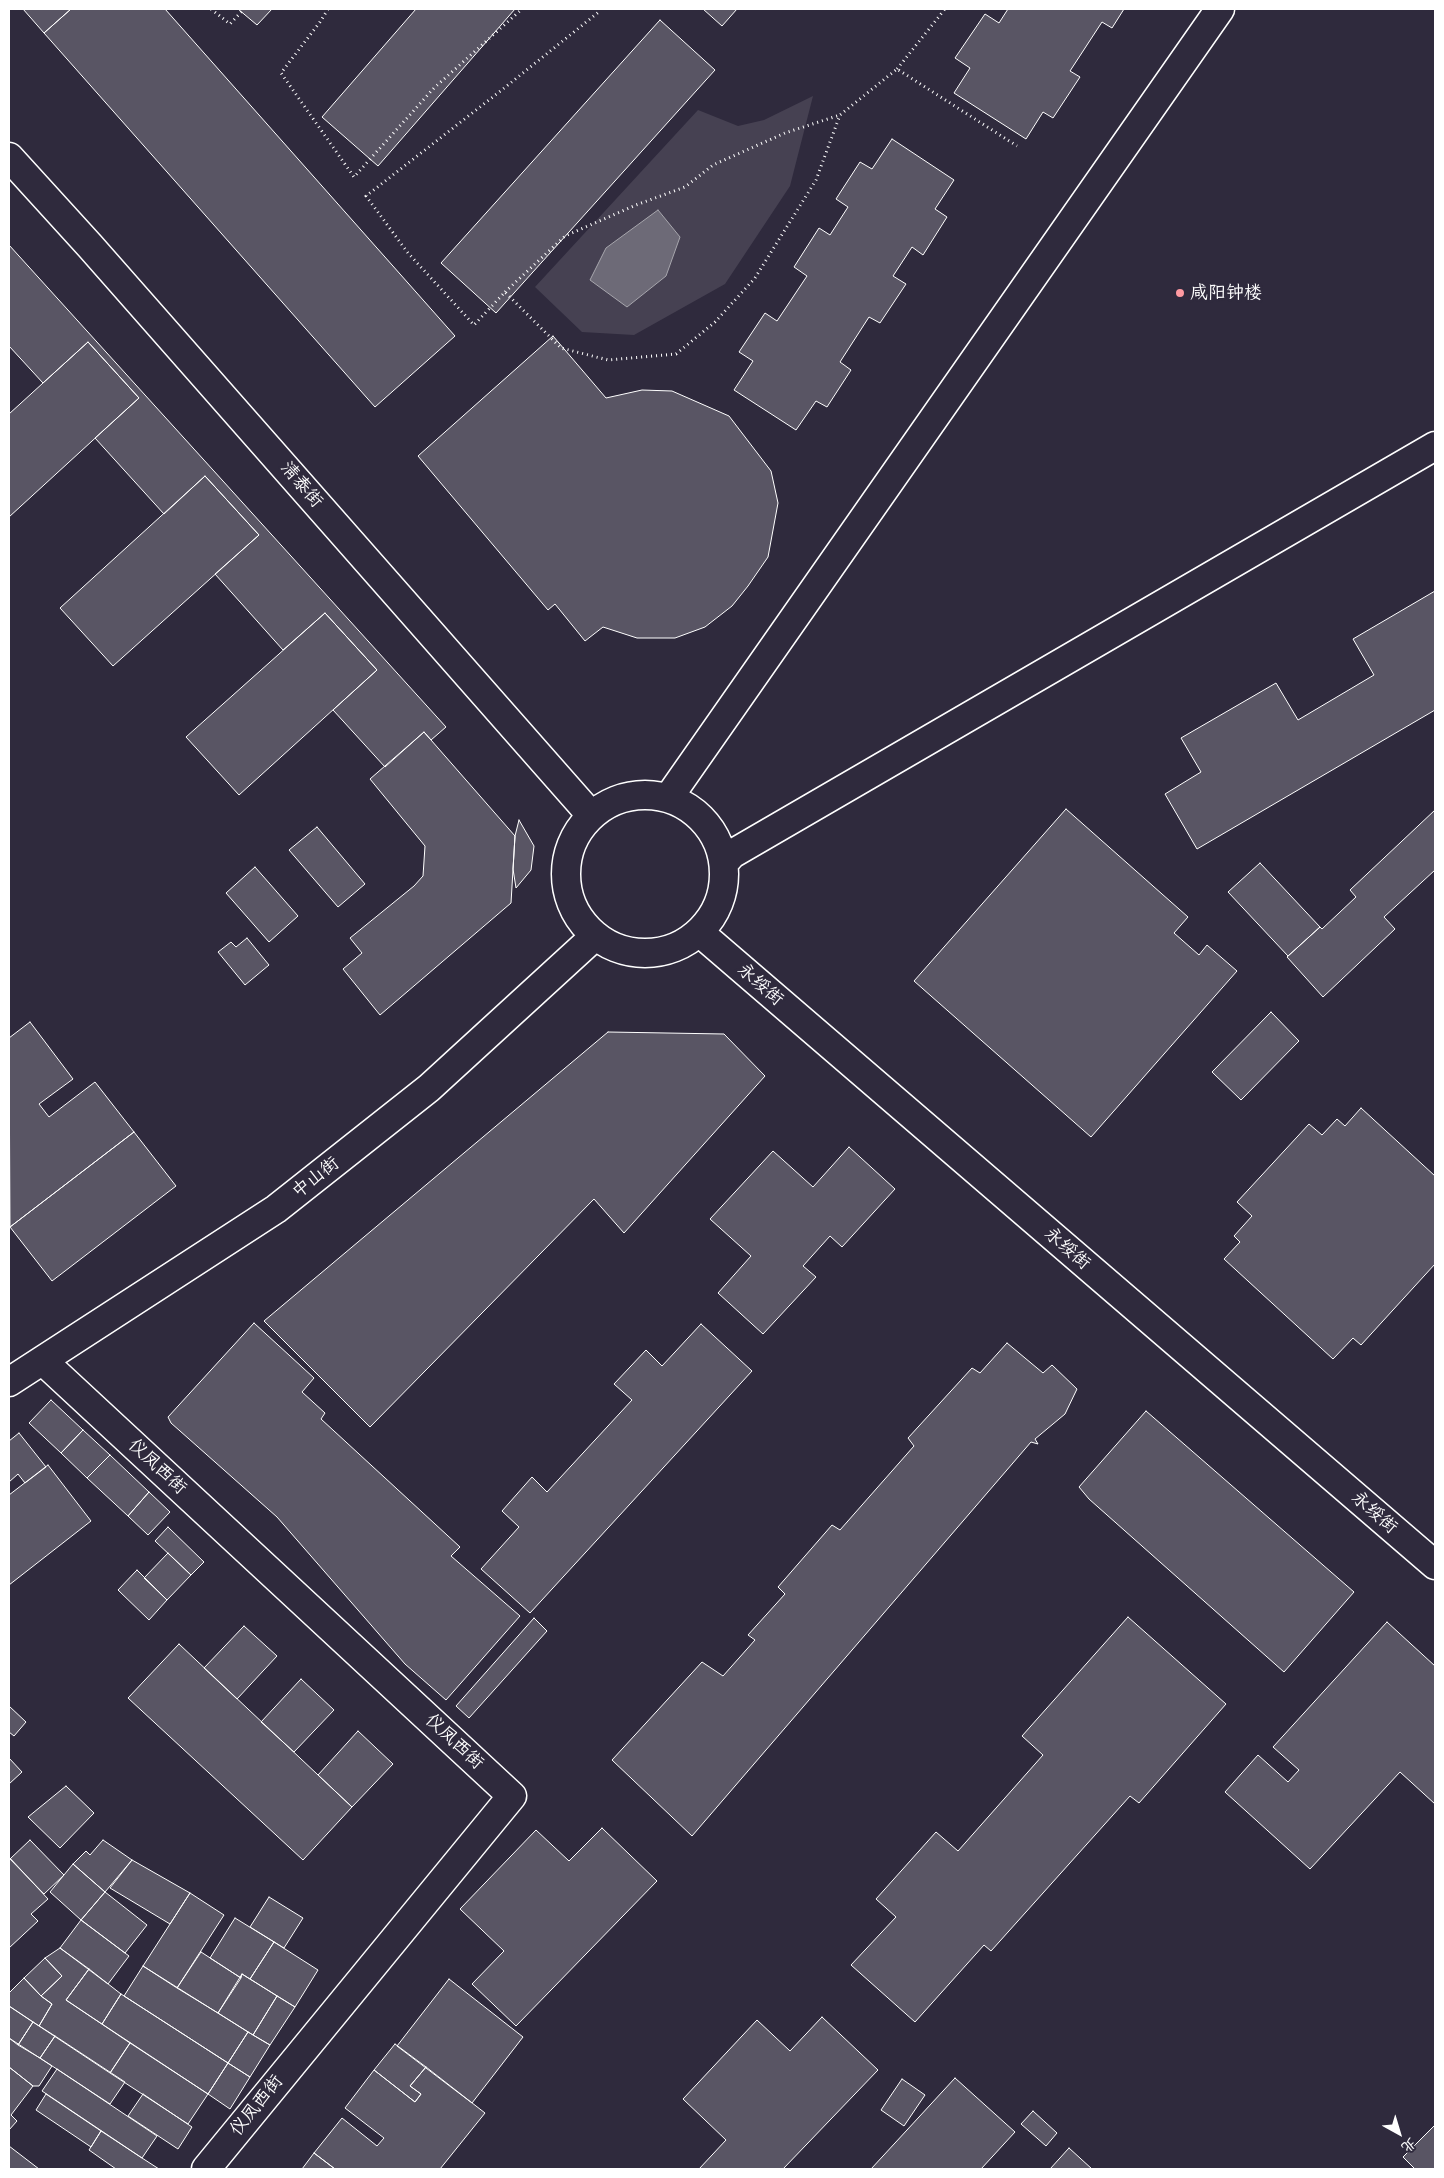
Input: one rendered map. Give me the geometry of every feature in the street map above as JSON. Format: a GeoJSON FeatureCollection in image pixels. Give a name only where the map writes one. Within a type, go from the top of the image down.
{"type":"FeatureCollection","features":[{"type":"Feature","properties":{"kind":"street"},"geometry":{"type":"LineString","coordinates":[[669,797],[1220,9]]}},
{"type":"Feature","properties":{"kind":"street","name":"清泰街"},"geometry":{"type":"LineString","coordinates":[[9,158],[90,246],[591,814]]}},
{"type":"Feature","properties":{"kind":"street"},"geometry":{"type":"LineString","coordinates":[[724,863],[732,854],[1435,446]]}},
{"type":"Feature","properties":{"kind":"street"},"geometry":{"type":"LineString","coordinates":[[641,794],[669,797],[699,814],[716,836],[724,863],[724,884],[716,910],[699,932],[676,948],[659,953],[631,953],[594,937],[576,917],[566,890],[565,863],[574,836],[591,814],[614,800],[641,794]]}},
{"type":"Feature","properties":{"kind":"street","name":"永绥街"},"geometry":{"type":"LineString","coordinates":[[699,932],[1435,1565]]}},
{"type":"Feature","properties":{"kind":"street","name":"中山街"},"geometry":{"type":"LineString","coordinates":[[9,1382],[276,1209],[430,1088],[594,937]]}},
{"type":"Feature","properties":{"kind":"street","name":"仪凤西街"},"geometry":{"type":"LineString","coordinates":[[42,1361],[512,1796],[206,2169]]}},
{"type":"Feature","properties":{"kind":"path"},"geometry":{"type":"LineString","coordinates":[[210,9],[230,24],[244,9]]}},
{"type":"Feature","properties":{"kind":"path"},"geometry":{"type":"LineString","coordinates":[[328,9],[281,73],[354,177],[434,88],[522,9]]}},
{"type":"Feature","properties":{"kind":"path"},"geometry":{"type":"LineString","coordinates":[[600,9],[600,11],[503,89],[366,196],[408,253],[474,325],[505,292],[565,236],[685,187],[713,165],[776,137],[840,115],[897,69],[945,9]]}},
{"type":"Feature","properties":{"kind":"path"},"geometry":{"type":"LineString","coordinates":[[897,69],[1016,146]]}},
{"type":"Feature","properties":{"kind":"path"},"geometry":{"type":"LineString","coordinates":[[505,292],[562,348],[608,360],[676,354],[715,322],[755,278],[816,180],[840,115]]}},
{"type":"Feature","properties":{"kind":"shaded area"},"geometry":{"type":"Polygon","coordinates":[[[813,96],[790,186],[725,284],[634,335],[582,332],[535,287],[698,110],[738,126],[764,120],[813,96]]]}},
{"type":"Feature","properties":{"kind":"shaded area"},"geometry":{"type":"Polygon","coordinates":[[[658,210],[680,237],[666,276],[627,307],[590,280],[606,248],[658,210]]]}},
{"type":"Feature","properties":{"kind":"building"},"geometry":{"type":"Polygon","coordinates":[[[23,9],[71,9],[44,33],[23,9]]]}},
{"type":"Feature","properties":{"kind":"building"},"geometry":{"type":"Polygon","coordinates":[[[71,9],[165,9],[455,336],[375,407],[44,33],[71,9]]]}},
{"type":"Feature","properties":{"kind":"building"},"geometry":{"type":"Polygon","coordinates":[[[238,9],[272,9],[257,25],[238,9]]]}},
{"type":"Feature","properties":{"kind":"building"},"geometry":{"type":"Polygon","coordinates":[[[416,9],[515,9],[378,166],[322,117],[416,9]]]}},
{"type":"Feature","properties":{"kind":"building"},"geometry":{"type":"Polygon","coordinates":[[[703,9],[737,9],[722,26],[703,9]]]}},
{"type":"Feature","properties":{"kind":"building"},"geometry":{"type":"Polygon","coordinates":[[[1008,9],[1124,9],[1112,28],[1102,22],[1070,71],[1080,77],[1053,118],[1043,112],[1026,139],[954,93],[970,68],[955,58],[985,14],[999,23],[1008,9]]]}},
{"type":"Feature","properties":{"kind":"building"},"geometry":{"type":"Polygon","coordinates":[[[660,20],[715,70],[496,313],[441,263],[660,20]]]}},
{"type":"Feature","properties":{"kind":"building"},"geometry":{"type":"Polygon","coordinates":[[[892,139],[954,180],[935,209],[947,217],[923,255],[912,247],[893,276],[906,284],[880,323],[869,317],[840,362],[851,370],[827,407],[816,401],[796,430],[734,390],[753,361],[739,352],[765,313],[777,321],[807,276],[794,267],[819,228],[830,235],[848,207],[836,199],[860,162],[872,169],[892,139]]]}},
{"type":"Feature","properties":{"kind":"building"},"geometry":{"type":"Polygon","coordinates":[[[9,245],[446,727],[431,740],[424,732],[385,767],[333,710],[377,670],[325,613],[283,650],[215,574],[259,535],[205,476],[164,514],[95,438],[139,398],[88,342],[43,383],[9,346],[9,245]]]}},
{"type":"Feature","properties":{"kind":"building"},"geometry":{"type":"Polygon","coordinates":[[[553,336],[606,398],[642,390],[672,391],[729,416],[771,471],[778,503],[768,557],[732,606],[705,627],[675,638],[637,638],[603,627],[585,641],[555,604],[548,610],[418,456],[553,336]]]}},
{"type":"Feature","properties":{"kind":"building"},"geometry":{"type":"Polygon","coordinates":[[[88,342],[139,398],[9,517],[9,414],[88,342]]]}},
{"type":"Feature","properties":{"kind":"building"},"geometry":{"type":"Polygon","coordinates":[[[205,476],[259,535],[113,666],[60,608],[205,476]]]}},
{"type":"Feature","properties":{"kind":"building"},"geometry":{"type":"Polygon","coordinates":[[[1435,591],[1435,710],[1197,849],[1165,794],[1201,772],[1181,738],[1276,683],[1298,720],[1374,675],[1353,639],[1435,591]]]}},
{"type":"Feature","properties":{"kind":"building"},"geometry":{"type":"Polygon","coordinates":[[[325,613],[377,670],[239,795],[186,737],[325,613]]]}},
{"type":"Feature","properties":{"kind":"building"},"geometry":{"type":"Polygon","coordinates":[[[424,732],[515,836],[511,903],[380,1015],[343,969],[362,953],[350,938],[414,886],[423,876],[425,846],[370,779],[424,732]]]}},
{"type":"Feature","properties":{"kind":"building"},"geometry":{"type":"Polygon","coordinates":[[[1066,809],[1188,917],[1174,933],[1199,955],[1207,945],[1237,971],[1091,1137],[914,981],[1066,809]]]}},
{"type":"Feature","properties":{"kind":"building"},"geometry":{"type":"Polygon","coordinates":[[[1435,810],[1435,870],[1384,917],[1395,929],[1323,997],[1287,957],[1320,927],[1322,929],[1356,897],[1350,890],[1435,810]]]}},
{"type":"Feature","properties":{"kind":"building"},"geometry":{"type":"Polygon","coordinates":[[[519,820],[534,846],[531,870],[516,888],[513,869],[515,836],[519,820]]]}},
{"type":"Feature","properties":{"kind":"building"},"geometry":{"type":"Polygon","coordinates":[[[317,827],[365,884],[338,907],[289,850],[317,827]]]}},
{"type":"Feature","properties":{"kind":"building"},"geometry":{"type":"Polygon","coordinates":[[[1260,863],[1320,927],[1288,956],[1228,892],[1260,863]]]}},
{"type":"Feature","properties":{"kind":"building"},"geometry":{"type":"Polygon","coordinates":[[[255,867],[298,916],[269,942],[226,893],[255,867]]]}},
{"type":"Feature","properties":{"kind":"building"},"geometry":{"type":"Polygon","coordinates":[[[247,938],[269,965],[245,985],[218,952],[231,942],[236,947],[247,938]]]}},
{"type":"Feature","properties":{"kind":"building"},"geometry":{"type":"Polygon","coordinates":[[[1271,1012],[1299,1041],[1241,1100],[1212,1072],[1271,1012]]]}},
{"type":"Feature","properties":{"kind":"building"},"geometry":{"type":"Polygon","coordinates":[[[30,1022],[73,1079],[39,1104],[49,1117],[95,1082],[134,1132],[10,1227],[9,1038],[30,1022]]]}},
{"type":"Feature","properties":{"kind":"building"},"geometry":{"type":"Polygon","coordinates":[[[608,1032],[724,1034],[765,1076],[624,1233],[594,1199],[370,1427],[264,1321],[608,1032]]]}},
{"type":"Feature","properties":{"kind":"building"},"geometry":{"type":"Polygon","coordinates":[[[1361,1108],[1435,1176],[1435,1264],[1361,1345],[1353,1338],[1333,1359],[1224,1259],[1240,1242],[1234,1236],[1252,1216],[1237,1202],[1309,1124],[1322,1135],[1337,1119],[1345,1126],[1361,1108]]]}},
{"type":"Feature","properties":{"kind":"building"},"geometry":{"type":"Polygon","coordinates":[[[134,1132],[176,1186],[52,1281],[10,1227],[134,1132]]]}},
{"type":"Feature","properties":{"kind":"building"},"geometry":{"type":"Polygon","coordinates":[[[849,1147],[895,1189],[842,1247],[830,1236],[803,1266],[816,1277],[763,1334],[718,1293],[751,1256],[710,1219],[773,1151],[813,1187],[849,1147]]]}},
{"type":"Feature","properties":{"kind":"building"},"geometry":{"type":"Polygon","coordinates":[[[254,1323],[314,1378],[302,1392],[325,1413],[321,1419],[460,1547],[451,1556],[520,1616],[446,1700],[405,1664],[277,1517],[171,1423],[168,1417],[254,1323]]]}},
{"type":"Feature","properties":{"kind":"building"},"geometry":{"type":"Polygon","coordinates":[[[701,1324],[752,1371],[530,1613],[481,1569],[519,1527],[502,1511],[532,1477],[547,1492],[632,1400],[614,1384],[646,1350],[662,1366],[701,1324]]]}},
{"type":"Feature","properties":{"kind":"building"},"geometry":{"type":"Polygon","coordinates":[[[1007,1343],[1043,1373],[1052,1365],[1077,1389],[1065,1414],[1035,1439],[1038,1444],[1031,1442],[692,1836],[612,1760],[702,1662],[723,1676],[755,1640],[748,1635],[785,1594],[778,1587],[832,1525],[840,1530],[914,1446],[908,1438],[972,1368],[980,1373],[1007,1343]]]}},
{"type":"Feature","properties":{"kind":"building"},"geometry":{"type":"Polygon","coordinates":[[[51,1400],[83,1430],[61,1453],[29,1423],[51,1400]]]}},
{"type":"Feature","properties":{"kind":"building"},"geometry":{"type":"Polygon","coordinates":[[[1146,1411],[1354,1592],[1284,1672],[1089,1499],[1079,1487],[1146,1411]]]}},
{"type":"Feature","properties":{"kind":"building"},"geometry":{"type":"Polygon","coordinates":[[[83,1430],[110,1455],[87,1478],[61,1453],[83,1430]]]}},
{"type":"Feature","properties":{"kind":"building"},"geometry":{"type":"Polygon","coordinates":[[[19,1433],[46,1467],[25,1483],[18,1474],[9,1482],[9,1441],[19,1433]]]}},
{"type":"Feature","properties":{"kind":"building"},"geometry":{"type":"Polygon","coordinates":[[[110,1455],[149,1492],[128,1516],[87,1478],[110,1455]]]}},
{"type":"Feature","properties":{"kind":"building"},"geometry":{"type":"Polygon","coordinates":[[[48,1465],[91,1521],[9,1585],[9,1495],[48,1465]]]}},
{"type":"Feature","properties":{"kind":"building"},"geometry":{"type":"Polygon","coordinates":[[[149,1492],[170,1512],[148,1535],[128,1516],[149,1492]]]}},
{"type":"Feature","properties":{"kind":"building"},"geometry":{"type":"Polygon","coordinates":[[[168,1527],[204,1562],[191,1575],[155,1541],[168,1527]]]}},
{"type":"Feature","properties":{"kind":"building"},"geometry":{"type":"Polygon","coordinates":[[[168,1553],[191,1575],[167,1600],[144,1578],[168,1553]]]}},
{"type":"Feature","properties":{"kind":"building"},"geometry":{"type":"Polygon","coordinates":[[[137,1570],[167,1600],[149,1620],[118,1590],[137,1570]]]}},
{"type":"Feature","properties":{"kind":"building"},"geometry":{"type":"Polygon","coordinates":[[[1128,1617],[1226,1704],[1139,1803],[1130,1796],[991,1951],[984,1945],[915,2022],[851,1965],[896,1917],[876,1899],[936,1832],[958,1851],[1043,1755],[1022,1736],[1128,1617]]]}},
{"type":"Feature","properties":{"kind":"building"},"geometry":{"type":"Polygon","coordinates":[[[534,1618],[547,1631],[469,1718],[456,1706],[534,1618]]]}},
{"type":"Feature","properties":{"kind":"building"},"geometry":{"type":"Polygon","coordinates":[[[1387,1622],[1435,1666],[1435,1804],[1400,1772],[1310,1869],[1225,1792],[1258,1755],[1288,1782],[1299,1770],[1273,1747],[1387,1622]]]}},
{"type":"Feature","properties":{"kind":"building"},"geometry":{"type":"Polygon","coordinates":[[[244,1626],[277,1656],[237,1699],[204,1668],[244,1626]]]}},
{"type":"Feature","properties":{"kind":"building"},"geometry":{"type":"Polygon","coordinates":[[[179,1644],[352,1807],[303,1860],[128,1698],[179,1644]]]}},
{"type":"Feature","properties":{"kind":"building"},"geometry":{"type":"Polygon","coordinates":[[[301,1679],[334,1710],[294,1752],[261,1722],[301,1679]]]}},
{"type":"Feature","properties":{"kind":"building"},"geometry":{"type":"Polygon","coordinates":[[[9,1706],[26,1722],[14,1736],[9,1732],[9,1706]]]}},
{"type":"Feature","properties":{"kind":"building"},"geometry":{"type":"Polygon","coordinates":[[[358,1731],[393,1764],[352,1807],[318,1775],[358,1731]]]}},
{"type":"Feature","properties":{"kind":"building"},"geometry":{"type":"Polygon","coordinates":[[[9,1758],[22,1772],[9,1784],[9,1758]]]}},
{"type":"Feature","properties":{"kind":"building"},"geometry":{"type":"Polygon","coordinates":[[[66,1786],[94,1813],[60,1848],[28,1817],[66,1786]]]}},
{"type":"Feature","properties":{"kind":"building"},"geometry":{"type":"Polygon","coordinates":[[[602,1828],[657,1881],[516,2026],[472,1984],[504,1951],[460,1909],[536,1830],[569,1861],[602,1828]]]}},
{"type":"Feature","properties":{"kind":"building"},"geometry":{"type":"Polygon","coordinates":[[[30,1840],[64,1875],[44,1894],[10,1859],[30,1840]]]}},
{"type":"Feature","properties":{"kind":"building"},"geometry":{"type":"Polygon","coordinates":[[[103,1840],[132,1860],[105,1892],[73,1864],[86,1851],[90,1855],[103,1840]]]}},
{"type":"Feature","properties":{"kind":"building"},"geometry":{"type":"Polygon","coordinates":[[[9,1857],[48,1899],[31,1914],[38,1921],[9,1948],[9,1857]]]}},
{"type":"Feature","properties":{"kind":"building"},"geometry":{"type":"Polygon","coordinates":[[[132,1860],[190,1893],[170,1924],[110,1888],[132,1860]]]}},
{"type":"Feature","properties":{"kind":"building"},"geometry":{"type":"Polygon","coordinates":[[[73,1864],[105,1892],[81,1920],[50,1892],[73,1864]]]}},
{"type":"Feature","properties":{"kind":"building"},"geometry":{"type":"Polygon","coordinates":[[[105,1892],[147,1925],[125,1953],[81,1920],[105,1892]]]}},
{"type":"Feature","properties":{"kind":"building"},"geometry":{"type":"Polygon","coordinates":[[[190,1893],[224,1915],[177,1988],[143,1966],[190,1893]]]}},
{"type":"Feature","properties":{"kind":"building"},"geometry":{"type":"Polygon","coordinates":[[[269,1897],[303,1918],[284,1948],[250,1927],[269,1897]]]}},
{"type":"Feature","properties":{"kind":"building"},"geometry":{"type":"Polygon","coordinates":[[[235,1918],[274,1942],[250,1979],[242,1974],[241,1978],[210,1958],[235,1918]]]}},
{"type":"Feature","properties":{"kind":"building"},"geometry":{"type":"Polygon","coordinates":[[[81,1920],[129,1956],[108,1984],[60,1948],[81,1920]]]}},
{"type":"Feature","properties":{"kind":"building"},"geometry":{"type":"Polygon","coordinates":[[[274,1942],[318,1970],[295,2007],[250,1979],[274,1942]]]}},
{"type":"Feature","properties":{"kind":"building"},"geometry":{"type":"Polygon","coordinates":[[[60,1948],[89,1969],[66,2000],[130,2043],[110,2073],[39,2026],[52,2004],[41,1996],[62,1976],[45,1958],[60,1948]]]}},
{"type":"Feature","properties":{"kind":"building"},"geometry":{"type":"Polygon","coordinates":[[[201,1952],[241,1978],[218,2013],[177,1988],[201,1952]]]}},
{"type":"Feature","properties":{"kind":"building"},"geometry":{"type":"Polygon","coordinates":[[[45,1958],[62,1976],[41,1996],[24,1978],[45,1958]]]}},
{"type":"Feature","properties":{"kind":"building"},"geometry":{"type":"Polygon","coordinates":[[[143,1966],[248,2032],[228,2063],[124,1996],[143,1966]]]}},
{"type":"Feature","properties":{"kind":"building"},"geometry":{"type":"Polygon","coordinates":[[[89,1969],[121,1994],[102,2024],[66,2000],[89,1969]]]}},
{"type":"Feature","properties":{"kind":"building"},"geometry":{"type":"Polygon","coordinates":[[[242,1974],[277,1996],[253,2035],[218,2013],[242,1974]]]}},
{"type":"Feature","properties":{"kind":"building"},"geometry":{"type":"Polygon","coordinates":[[[24,1978],[41,1996],[52,2004],[39,2026],[9,2006],[9,1993],[24,1978]]]}},
{"type":"Feature","properties":{"kind":"building"},"geometry":{"type":"Polygon","coordinates":[[[449,1979],[523,2037],[472,2103],[397,2046],[449,1979]]]}},
{"type":"Feature","properties":{"kind":"building"},"geometry":{"type":"Polygon","coordinates":[[[121,1994],[228,2063],[208,2094],[102,2024],[121,1994]]]}},
{"type":"Feature","properties":{"kind":"building"},"geometry":{"type":"Polygon","coordinates":[[[277,1996],[295,2007],[270,2045],[253,2035],[277,1996]]]}},
{"type":"Feature","properties":{"kind":"building"},"geometry":{"type":"Polygon","coordinates":[[[9,2006],[33,2022],[18,2045],[9,2038],[9,2006]]]}},
{"type":"Feature","properties":{"kind":"building"},"geometry":{"type":"Polygon","coordinates":[[[822,2017],[878,2070],[783,2169],[699,2169],[726,2140],[683,2099],[757,2020],[790,2051],[822,2017]]]}},
{"type":"Feature","properties":{"kind":"building"},"geometry":{"type":"Polygon","coordinates":[[[33,2022],[55,2036],[40,2058],[18,2045],[33,2022]]]}},
{"type":"Feature","properties":{"kind":"building"},"geometry":{"type":"Polygon","coordinates":[[[248,2032],[270,2045],[250,2077],[228,2063],[248,2032]]]}},
{"type":"Feature","properties":{"kind":"building"},"geometry":{"type":"Polygon","coordinates":[[[55,2036],[125,2082],[110,2104],[40,2058],[55,2036]]]}},
{"type":"Feature","properties":{"kind":"building"},"geometry":{"type":"Polygon","coordinates":[[[9,2038],[52,2066],[39,2086],[33,2086],[9,2067],[9,2038]]]}},
{"type":"Feature","properties":{"kind":"building"},"geometry":{"type":"Polygon","coordinates":[[[130,2043],[208,2094],[188,2124],[110,2073],[130,2043]]]}},
{"type":"Feature","properties":{"kind":"building"},"geometry":{"type":"Polygon","coordinates":[[[395,2044],[426,2067],[410,2086],[421,2094],[415,2102],[374,2070],[395,2044]]]}},
{"type":"Feature","properties":{"kind":"building"},"geometry":{"type":"Polygon","coordinates":[[[228,2063],[250,2077],[230,2109],[208,2094],[228,2063]]]}},
{"type":"Feature","properties":{"kind":"building"},"geometry":{"type":"Polygon","coordinates":[[[9,2067],[33,2086],[11,2115],[17,2121],[9,2130],[9,2067]]]}},
{"type":"Feature","properties":{"kind":"building"},"geometry":{"type":"Polygon","coordinates":[[[426,2067],[485,2113],[440,2169],[335,2169],[314,2153],[342,2118],[377,2146],[384,2138],[345,2108],[374,2070],[415,2102],[421,2094],[410,2086],[426,2067]]]}},
{"type":"Feature","properties":{"kind":"building"},"geometry":{"type":"Polygon","coordinates":[[[57,2069],[157,2136],[142,2158],[42,2091],[57,2069]]]}},
{"type":"Feature","properties":{"kind":"building"},"geometry":{"type":"Polygon","coordinates":[[[955,2078],[1015,2132],[981,2169],[871,2169],[955,2078]]]}},
{"type":"Feature","properties":{"kind":"building"},"geometry":{"type":"Polygon","coordinates":[[[902,2079],[925,2095],[904,2126],[881,2110],[902,2079]]]}},
{"type":"Feature","properties":{"kind":"building"},"geometry":{"type":"Polygon","coordinates":[[[46,2094],[101,2131],[91,2147],[36,2110],[46,2094]]]}},
{"type":"Feature","properties":{"kind":"building"},"geometry":{"type":"Polygon","coordinates":[[[143,2094],[192,2127],[178,2149],[128,2116],[143,2094]]]}},
{"type":"Feature","properties":{"kind":"building"},"geometry":{"type":"Polygon","coordinates":[[[1033,2111],[1057,2133],[1046,2146],[1021,2124],[1033,2111]]]}},
{"type":"Feature","properties":{"kind":"building"},"geometry":{"type":"Polygon","coordinates":[[[1435,2125],[1435,2169],[1415,2169],[1403,2157],[1435,2125]]]}},
{"type":"Feature","properties":{"kind":"building"},"geometry":{"type":"Polygon","coordinates":[[[101,2131],[159,2169],[116,2169],[89,2150],[101,2131]]]}},
{"type":"Feature","properties":{"kind":"building"},"geometry":{"type":"Polygon","coordinates":[[[9,2146],[39,2169],[9,2169],[9,2146]]]}},
{"type":"Feature","properties":{"kind":"building"},"geometry":{"type":"Polygon","coordinates":[[[1069,2148],[1092,2169],[1050,2169],[1069,2148]]]}},
{"type":"Feature","properties":{"kind":"building"},"geometry":{"type":"Polygon","coordinates":[[[314,2153],[335,2169],[302,2169],[314,2153]]]}},
{"type":"Feature","properties":{"kind":"place","name":"咸阳钟楼"},"geometry":{"type":"Point","coordinates":[1180,293]}}]}
